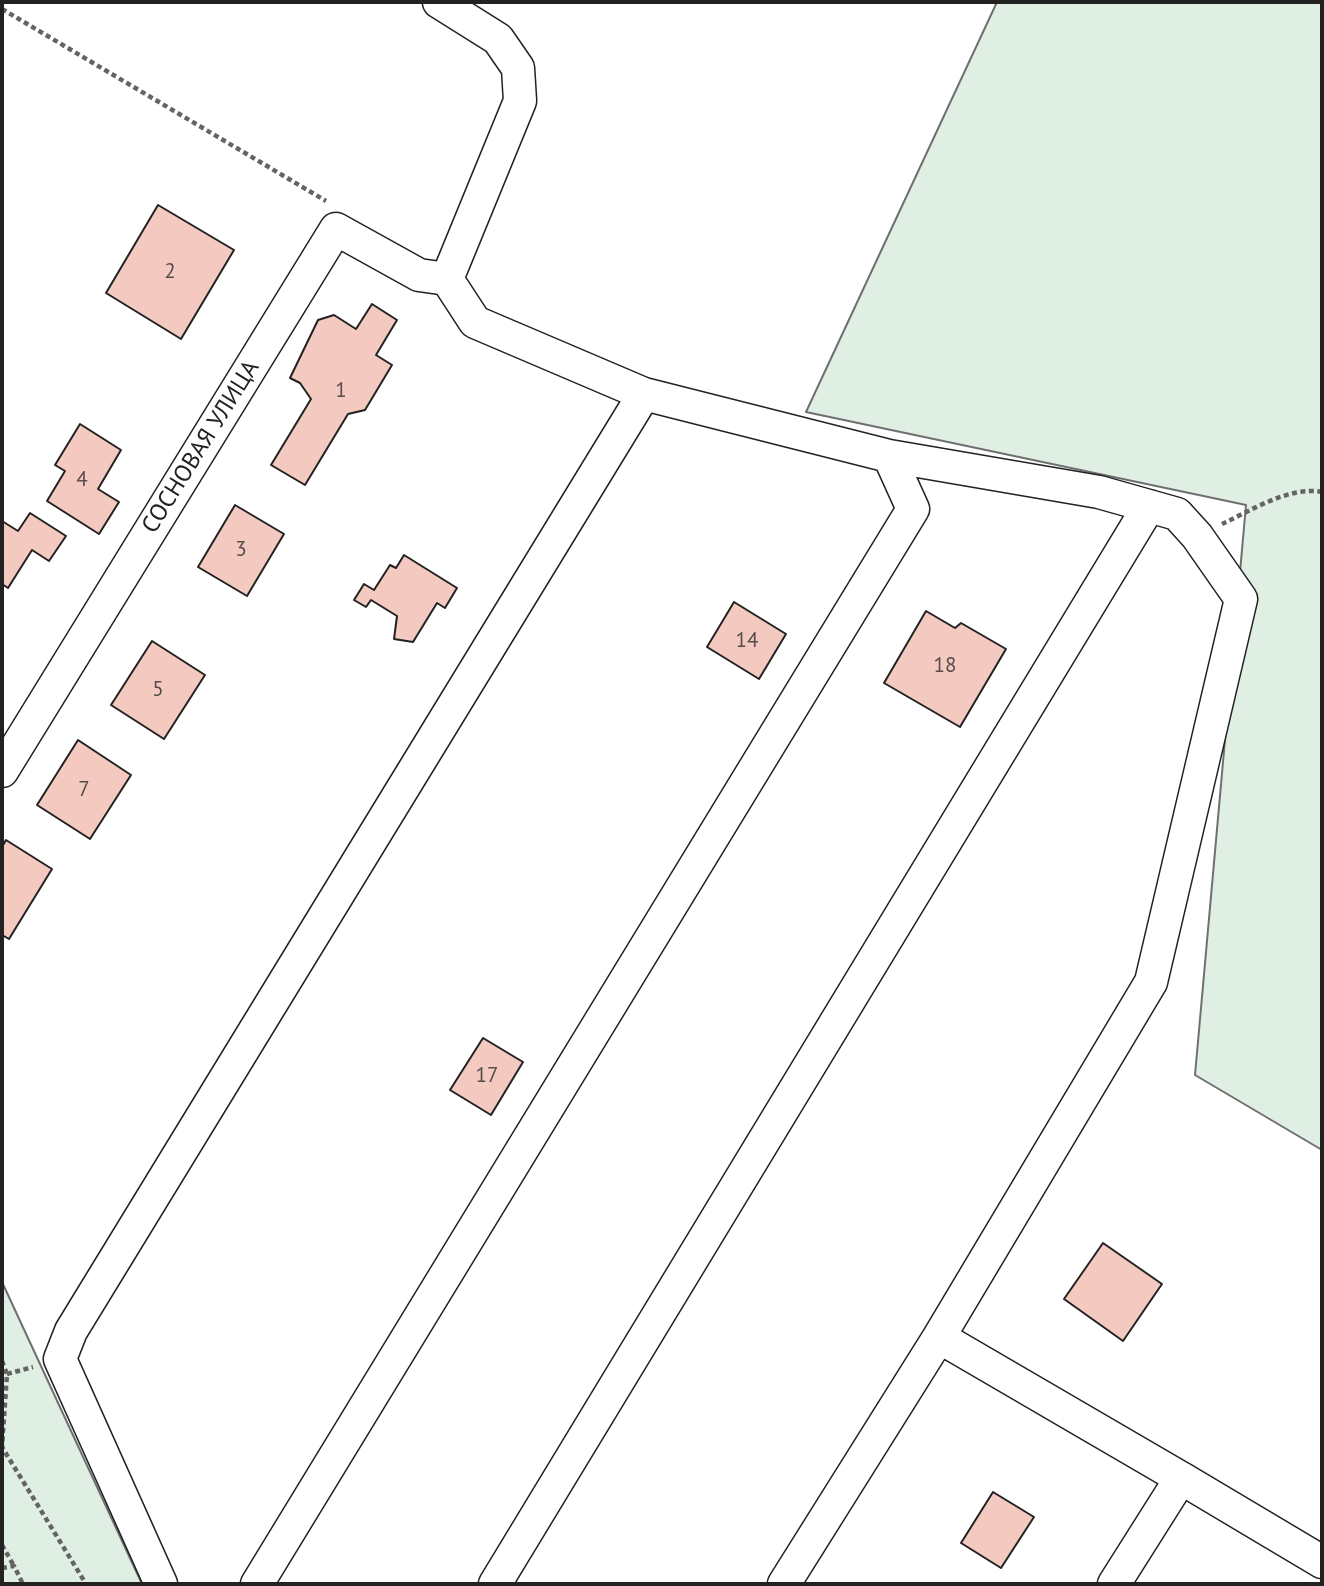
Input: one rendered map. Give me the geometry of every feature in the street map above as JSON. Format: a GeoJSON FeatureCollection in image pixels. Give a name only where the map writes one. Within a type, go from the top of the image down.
{"type":"FeatureCollection","features":[{"type":"Feature","properties":{"kind":"street"},"geometry":{"type":"LineString","coordinates":[[439,2],[498,39],[518,68],[520,101],[447,279]]}},
{"type":"Feature","properties":{"kind":"street"},"geometry":{"type":"LineString","coordinates":[[336,229],[419,275],[447,279],[475,322],[644,394],[889,457],[1099,492],[1177,514],[1197,536],[1241,599],[1151,982],[939,1337],[784,1584]]}},
{"type":"Feature","properties":{"kind":"street","name":"СОСНОВАЯ УЛИЦА"},"geometry":{"type":"LineString","coordinates":[[2,771],[336,229]]}},
{"type":"Feature","properties":{"kind":"street"},"geometry":{"type":"LineString","coordinates":[[161,1584],[60,1359],[71,1331],[644,394]]}},
{"type":"Feature","properties":{"kind":"street"},"geometry":{"type":"LineString","coordinates":[[257,1584],[913,509],[889,457]]}},
{"type":"Feature","properties":{"kind":"street"},"geometry":{"type":"LineString","coordinates":[[495,1584],[1149,506]]}},
{"type":"Feature","properties":{"kind":"street"},"geometry":{"type":"LineString","coordinates":[[939,1337],[1322,1562]]}},
{"type":"Feature","properties":{"kind":"street"},"geometry":{"type":"LineString","coordinates":[[1114,1584],[1181,1478]]}},
{"type":"Feature","properties":{"kind":"path"},"geometry":{"type":"LineString","coordinates":[[2,9],[330,203],[336,229]]}},
{"type":"Feature","properties":{"kind":"path"},"geometry":{"type":"LineString","coordinates":[[1197,536],[1269,502],[1308,489],[1322,492]]}},
{"type":"Feature","properties":{"kind":"path"},"geometry":{"type":"LineString","coordinates":[[2,1361],[7,1374],[2,1447],[86,1584]]}},
{"type":"Feature","properties":{"kind":"path"},"geometry":{"type":"LineString","coordinates":[[2,1545],[23,1584]]}},
{"type":"Feature","properties":{"kind":"path"},"geometry":{"type":"LineString","coordinates":[[2,1568],[14,1566]]}},
{"type":"Feature","properties":{"kind":"green space"},"geometry":{"type":"Polygon","coordinates":[[[997,2],[1322,2],[1322,1150],[1195,1075],[1246,505],[806,412],[997,2]]]}},
{"type":"Feature","properties":{"kind":"green space"},"geometry":{"type":"Polygon","coordinates":[[[2,1282],[142,1584],[2,1584],[2,1282]]]}},
{"type":"Feature","properties":{"kind":"building"},"geometry":{"type":"Polygon","coordinates":[[[158,205],[234,250],[181,339],[106,293],[158,205]]]}},
{"type":"Feature","properties":{"kind":"building"},"geometry":{"type":"Polygon","coordinates":[[[372,304],[397,320],[376,355],[392,365],[365,410],[348,414],[305,485],[271,465],[311,399],[300,383],[290,378],[318,320],[334,315],[356,329],[372,304]]]}},
{"type":"Feature","properties":{"kind":"building"},"geometry":{"type":"Polygon","coordinates":[[[80,424],[121,450],[98,489],[119,502],[99,534],[47,501],[65,471],[55,465],[80,424]]]}},
{"type":"Feature","properties":{"kind":"building"},"geometry":{"type":"Polygon","coordinates":[[[235,505],[284,534],[247,596],[198,567],[235,505]]]}},
{"type":"Feature","properties":{"kind":"building"},"geometry":{"type":"Polygon","coordinates":[[[30,513],[66,536],[49,561],[32,550],[8,588],[2,584],[2,521],[18,531],[30,513]]]}},
{"type":"Feature","properties":{"kind":"building"},"geometry":{"type":"Polygon","coordinates":[[[404,555],[457,588],[445,608],[437,603],[413,642],[394,639],[397,616],[371,600],[366,607],[354,600],[364,584],[374,590],[390,565],[396,568],[404,555]]]}},
{"type":"Feature","properties":{"kind":"building"},"geometry":{"type":"Polygon","coordinates":[[[734,602],[786,634],[759,679],[707,647],[734,602]]]}},
{"type":"Feature","properties":{"kind":"building"},"geometry":{"type":"Polygon","coordinates":[[[926,611],[955,628],[961,623],[1006,649],[960,727],[884,683],[926,611]]]}},
{"type":"Feature","properties":{"kind":"building"},"geometry":{"type":"Polygon","coordinates":[[[152,641],[205,675],[164,739],[111,705],[152,641]]]}},
{"type":"Feature","properties":{"kind":"building"},"geometry":{"type":"Polygon","coordinates":[[[78,740],[131,775],[90,839],[37,805],[78,740]]]}},
{"type":"Feature","properties":{"kind":"building"},"geometry":{"type":"Polygon","coordinates":[[[6,840],[52,869],[9,939],[2,935],[2,847],[6,840]]]}},
{"type":"Feature","properties":{"kind":"building"},"geometry":{"type":"Polygon","coordinates":[[[483,1038],[523,1062],[491,1115],[450,1090],[483,1038]]]}},
{"type":"Feature","properties":{"kind":"building"},"geometry":{"type":"Polygon","coordinates":[[[1103,1243],[1162,1284],[1123,1341],[1064,1299],[1103,1243]]]}},
{"type":"Feature","properties":{"kind":"building"},"geometry":{"type":"Polygon","coordinates":[[[993,1492],[1034,1517],[1001,1568],[961,1543],[993,1492]]]}}]}
